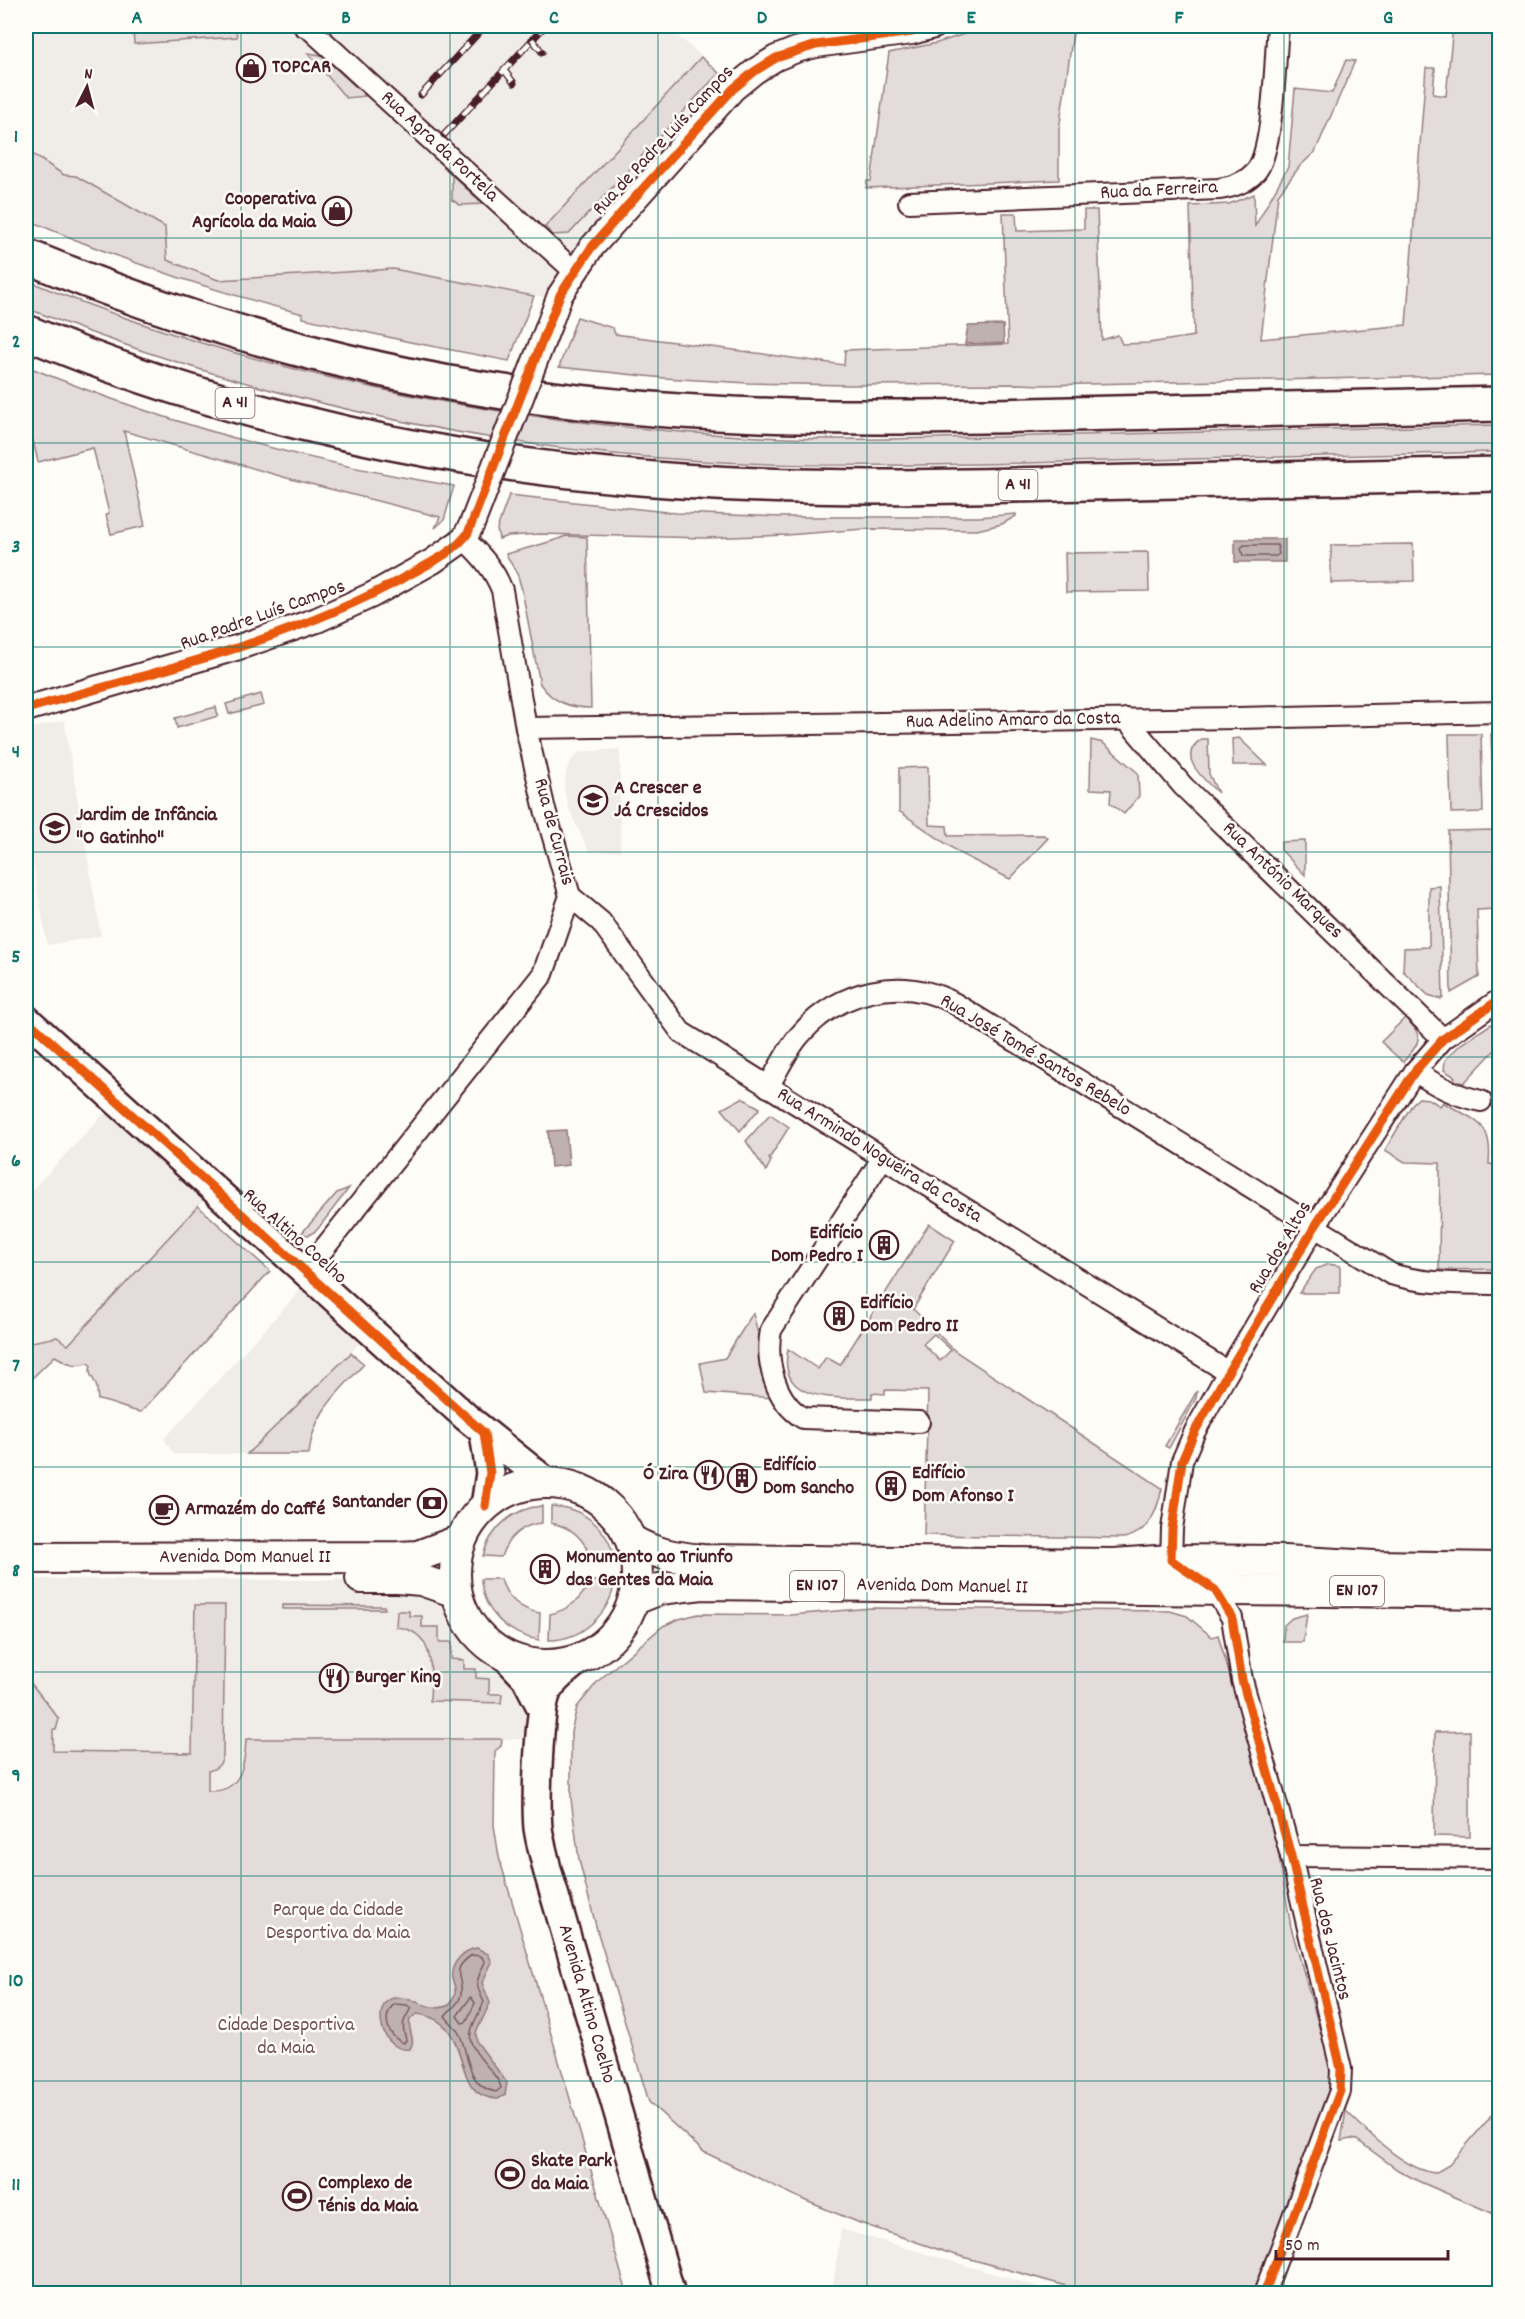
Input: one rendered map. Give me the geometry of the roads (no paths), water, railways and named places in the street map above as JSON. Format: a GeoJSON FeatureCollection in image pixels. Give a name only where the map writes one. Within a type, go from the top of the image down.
{"type":"FeatureCollection","features":[{"type":"Feature","properties":{"kind":"highway"},"geometry":{"type":"LineString","coordinates":[[26,256],[95,285],[179,314],[281,344],[359,363],[523,395],[657,410],[815,417],[961,417],[1500,404]]}},
{"type":"Feature","properties":{"kind":"highway","name":"A 41"},"geometry":{"type":"LineString","coordinates":[[26,332],[139,374],[308,423],[450,453],[537,467],[631,477],[740,484],[871,487],[1500,474]]}},
{"type":"Feature","properties":{"kind":"main road","name":"Rua Altino Coelho"},"geometry":{"type":"LineString","coordinates":[[26,1019],[484,1433],[548,1483]]}},
{"type":"Feature","properties":{"kind":"main road"},"geometry":{"type":"LineString","coordinates":[[484,1433],[490,1473],[485,1506]]}},
{"type":"Feature","properties":{"kind":"main road"},"geometry":{"type":"LineString","coordinates":[[548,1483],[574,1487],[598,1499],[618,1517],[631,1540],[638,1569],[634,1599],[625,1621],[610,1640],[591,1654],[569,1663],[545,1666],[524,1664],[505,1656],[488,1645],[473,1630],[462,1612],[456,1592],[454,1566],[461,1540],[471,1521],[485,1506],[502,1494],[522,1486],[548,1483]]}},
{"type":"Feature","properties":{"kind":"main road","name":"Avenida Dom Manuel II"},"geometry":{"type":"LineString","coordinates":[[26,1558],[398,1557],[418,1556],[461,1540]]}},
{"type":"Feature","properties":{"kind":"main road","name":"Avenida Dom Manuel II"},"geometry":{"type":"LineString","coordinates":[[631,1540],[661,1555],[702,1560],[1114,1564],[1171,1560],[1284,1561],[1374,1566],[1500,1568]]}},
{"type":"Feature","properties":{"kind":"main road","name":"Avenida Dom Manuel II"},"geometry":{"type":"LineString","coordinates":[[26,1577],[398,1578],[421,1580],[456,1592]]}},
{"type":"Feature","properties":{"kind":"main road","name":"Avenida Dom Manuel II"},"geometry":{"type":"LineString","coordinates":[[634,1599],[660,1589],[702,1584],[1500,1593]]}},
{"type":"Feature","properties":{"kind":"main road","name":"Avenida Altino Coelho"},"geometry":{"type":"LineString","coordinates":[[505,1656],[526,1678],[542,1709]]}},
{"type":"Feature","properties":{"kind":"main road","name":"Avenida Altino Coelho"},"geometry":{"type":"LineString","coordinates":[[581,1658],[555,1680],[548,1690],[542,1709],[538,1814],[542,1849],[671,2294]]}},
{"type":"Feature","properties":{"kind":"street","name":"Rua Agra da Portela"},"geometry":{"type":"LineString","coordinates":[[304,26],[318,36],[574,270]]}},
{"type":"Feature","properties":{"kind":"street","name":"Rua de Padre Luís Campos"},"geometry":{"type":"LineString","coordinates":[[574,270],[629,204],[733,90],[755,71],[776,58],[816,45],[912,32],[934,26]]}},
{"type":"Feature","properties":{"kind":"street","name":"Rua da Ferreira"},"geometry":{"type":"LineString","coordinates":[[909,202],[1219,189],[1240,184],[1256,171],[1266,151],[1278,26]]}},
{"type":"Feature","properties":{"kind":"street"},"geometry":{"type":"LineString","coordinates":[[468,532],[560,295],[574,270]]}},
{"type":"Feature","properties":{"kind":"street","name":"Rua Padre Luís Campos"},"geometry":{"type":"LineString","coordinates":[[26,710],[239,647],[317,620],[372,595],[420,569],[468,532]]}},
{"type":"Feature","properties":{"kind":"street","name":"Rua de Currais"},"geometry":{"type":"LineString","coordinates":[[306,1271],[543,975],[570,896],[544,806],[526,728],[502,590],[496,575],[468,532]]}},
{"type":"Feature","properties":{"kind":"street","name":"Rua Adelino Amaro da Costa"},"geometry":{"type":"LineString","coordinates":[[526,728],[1500,712]]}},
{"type":"Feature","properties":{"kind":"street","name":"Rua António Marques"},"geometry":{"type":"LineString","coordinates":[[1126,719],[1183,786],[1443,1039]]}},
{"type":"Feature","properties":{"kind":"street","name":"Rua Armindo Nogueira da Costa"},"geometry":{"type":"LineString","coordinates":[[570,896],[601,922],[681,1032],[1228,1372]]}},
{"type":"Feature","properties":{"kind":"street","name":"Rua José Tomé Santos Rebelo"},"geometry":{"type":"LineString","coordinates":[[768,1087],[798,1038],[819,1016],[837,1004],[852,996],[879,990],[923,991],[954,1003],[1390,1274],[1410,1280],[1500,1284]]}},
{"type":"Feature","properties":{"kind":"street","name":"Rua dos Altos"},"geometry":{"type":"LineString","coordinates":[[1171,1560],[1172,1529],[1182,1461],[1195,1431],[1228,1372],[1314,1228],[1415,1071],[1443,1039],[1500,999]]}},
{"type":"Feature","properties":{"kind":"street"},"geometry":{"type":"LineString","coordinates":[[1415,1071],[1463,1098],[1481,1101]]}},
{"type":"Feature","properties":{"kind":"street"},"geometry":{"type":"LineString","coordinates":[[882,1159],[771,1330],[770,1360],[781,1394],[795,1413],[803,1418],[919,1422]]}},
{"type":"Feature","properties":{"kind":"street"},"geometry":{"type":"LineString","coordinates":[[1171,1560],[1215,1590]]}},
{"type":"Feature","properties":{"kind":"street","name":"Rua dos Jacintos"},"geometry":{"type":"LineString","coordinates":[[1215,1590],[1232,1618],[1242,1680],[1290,1856],[1338,2054],[1340,2091],[1264,2294]]}},
{"type":"Feature","properties":{"kind":"street"},"geometry":{"type":"LineString","coordinates":[[1290,1856],[1500,1858]]}},
{"type":"Feature","properties":{"kind":"water"},"geometry":{"type":"Polygon","coordinates":[[[1003,325],[1004,343],[965,344],[968,326],[1003,325]]]}},
{"type":"Feature","properties":{"kind":"water"},"geometry":{"type":"Polygon","coordinates":[[[1235,539],[1285,539],[1285,562],[1235,562],[1235,539]]]}},
{"type":"Feature","properties":{"kind":"water"},"geometry":{"type":"Polygon","coordinates":[[[566,1130],[569,1165],[551,1167],[548,1131],[566,1130]]]}},
{"type":"Feature","properties":{"kind":"water"},"geometry":{"type":"Polygon","coordinates":[[[477,1948],[488,1954],[492,1962],[482,1983],[490,2003],[476,2033],[477,2042],[507,2083],[505,2095],[498,2099],[482,2095],[472,2086],[465,2073],[456,2044],[448,2030],[436,2020],[417,2014],[410,2019],[413,2042],[410,2049],[400,2048],[392,2043],[382,2026],[383,2008],[394,1998],[408,1999],[436,2008],[449,2005],[455,1994],[452,1973],[455,1963],[462,1955],[477,1948]]]}},
{"type":"Feature","properties":{"kind":"railway"},"geometry":{"type":"LineString","coordinates":[[421,95],[485,26]]}},
{"type":"Feature","properties":{"kind":"railway"},"geometry":{"type":"LineString","coordinates":[[444,135],[545,26]]}},
{"type":"Feature","properties":{"kind":"railway"},"geometry":{"type":"LineString","coordinates":[[532,39],[542,52]]}},
{"type":"Feature","properties":{"kind":"railway"},"geometry":{"type":"LineString","coordinates":[[504,70],[514,83]]}},
{"type":"Feature","properties":{"kind":"place","name":"TOPCAR"},"geometry":{"type":"Point","coordinates":[251,68]}},
{"type":"Feature","properties":{"kind":"place","name":"Cooperativa Agrícola da Maia"},"geometry":{"type":"Point","coordinates":[337,211]}},
{"type":"Feature","properties":{"kind":"place","name":"A Crescer e Já Crescidos"},"geometry":{"type":"Point","coordinates":[593,800]}},
{"type":"Feature","properties":{"kind":"place","name":"Jardim de Infância \"O Gatinho\""},"geometry":{"type":"Point","coordinates":[55,828]}},
{"type":"Feature","properties":{"kind":"place","name":"Edifício Dom Pedro I"},"geometry":{"type":"Point","coordinates":[884,1245]}},
{"type":"Feature","properties":{"kind":"place","name":"Edifício Dom Pedro II"},"geometry":{"type":"Point","coordinates":[839,1316]}},
{"type":"Feature","properties":{"kind":"place","name":"Ó Zira"},"geometry":{"type":"Point","coordinates":[709,1475]}},
{"type":"Feature","properties":{"kind":"place","name":"Edifício Dom Sancho"},"geometry":{"type":"Point","coordinates":[742,1478]}},
{"type":"Feature","properties":{"kind":"place","name":"Edifício Dom Afonso I"},"geometry":{"type":"Point","coordinates":[891,1486]}},
{"type":"Feature","properties":{"kind":"place","name":"Santander"},"geometry":{"type":"Point","coordinates":[432,1503]}},
{"type":"Feature","properties":{"kind":"place","name":"Armazém do Caffé"},"geometry":{"type":"Point","coordinates":[164,1510]}},
{"type":"Feature","properties":{"kind":"place","name":"Monumento ao Triunfo das Gentes da Maia"},"geometry":{"type":"Point","coordinates":[545,1569]}},
{"type":"Feature","properties":{"kind":"place","name":"Burger King"},"geometry":{"type":"Point","coordinates":[334,1678]}},
{"type":"Feature","properties":{"kind":"place","name":"Skate Park da Maia"},"geometry":{"type":"Point","coordinates":[510,2174]}},
{"type":"Feature","properties":{"kind":"place","name":"Complexo de Ténis da Maia"},"geometry":{"type":"Point","coordinates":[297,2196]}},
{"type":"Feature","properties":{"kind":"park label","name":"Parque da Cidade Desportiva da Maia"},"geometry":{"type":"Point","coordinates":[338,1922]}},
{"type":"Feature","properties":{"kind":"park label","name":"Cidade Desportiva da Maia"},"geometry":{"type":"Point","coordinates":[286,2038]}}]}
